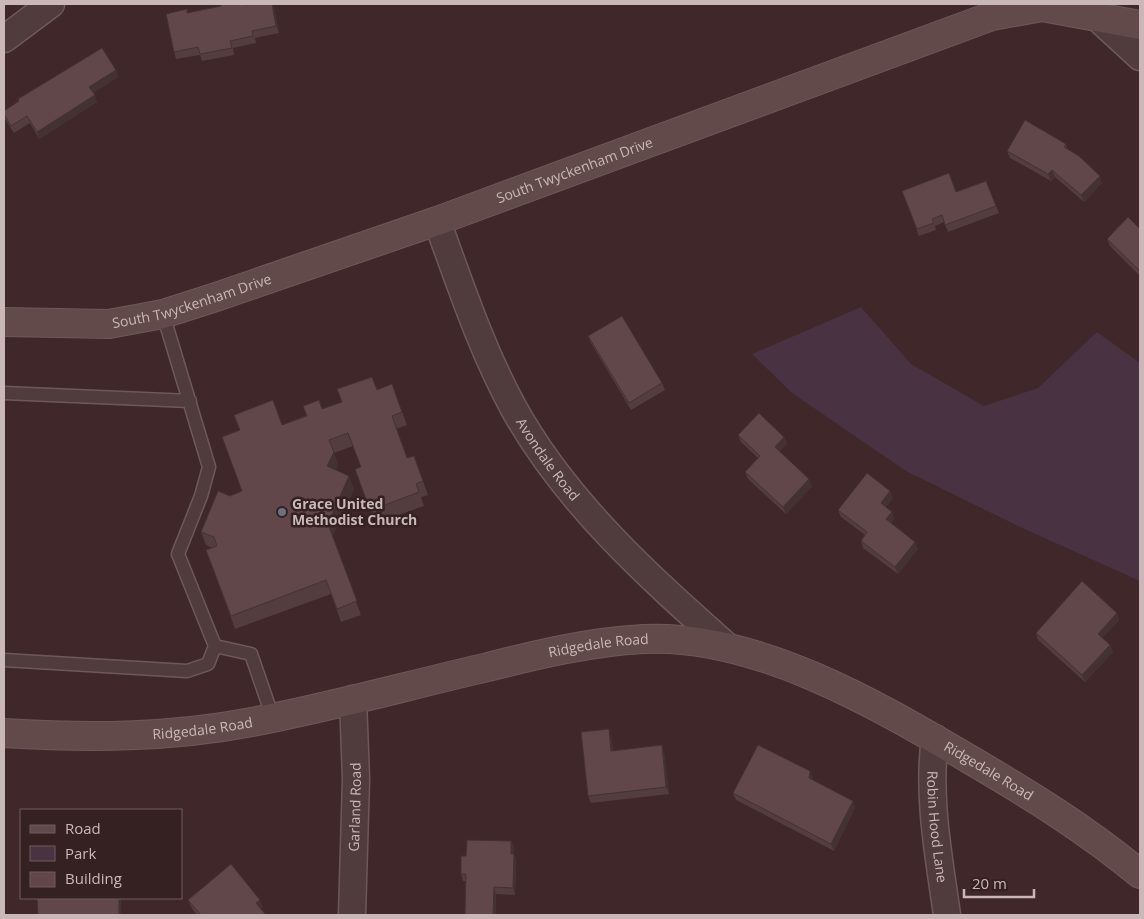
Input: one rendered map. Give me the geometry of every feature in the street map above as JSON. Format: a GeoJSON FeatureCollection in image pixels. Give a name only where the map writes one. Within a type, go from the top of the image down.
{"type":"FeatureCollection","features":[{"type":"Feature","properties":{"kind":"street"},"geometry":{"type":"LineString","coordinates":[[4,39],[50,4]]}},
{"type":"Feature","properties":{"kind":"street","name":"South Twyckenham Drive"},"geometry":{"type":"LineString","coordinates":[[4,322],[109,324],[163,314],[437,221],[992,16],[1042,7],[1088,9],[1140,25]]}},
{"type":"Feature","properties":{"kind":"street"},"geometry":{"type":"LineString","coordinates":[[1088,9],[1140,57]]}},
{"type":"Feature","properties":{"kind":"street","name":"Avondale Road"},"geometry":{"type":"LineString","coordinates":[[437,221],[481,339],[512,406],[542,454],[582,506],[675,600],[729,648]]}},
{"type":"Feature","properties":{"kind":"street","name":"Ridgedale Road"},"geometry":{"type":"LineString","coordinates":[[4,733],[79,737],[164,735],[212,729],[273,718],[573,646],[645,639],[701,641],[729,648],[805,674],[867,701],[935,738],[1073,823],[1140,874]]}},
{"type":"Feature","properties":{"kind":"street","name":"Garland Road"},"geometry":{"type":"LineString","coordinates":[[352,915],[356,779],[353,699]]}},
{"type":"Feature","properties":{"kind":"street","name":"Robin Hood Lane"},"geometry":{"type":"LineString","coordinates":[[935,738],[931,768],[932,786],[935,830],[947,915]]}},
{"type":"Feature","properties":{"kind":"lane"},"geometry":{"type":"LineString","coordinates":[[4,660],[187,672],[208,664],[216,646],[178,554],[201,496],[209,467],[163,314]]}},
{"type":"Feature","properties":{"kind":"lane"},"geometry":{"type":"LineString","coordinates":[[4,393],[190,401]]}},
{"type":"Feature","properties":{"kind":"lane"},"geometry":{"type":"LineString","coordinates":[[216,646],[251,654],[273,718]]}},
{"type":"Feature","properties":{"kind":"green space"},"geometry":{"type":"Polygon","coordinates":[[[861,307],[911,364],[984,406],[1038,388],[1097,332],[1140,363],[1140,581],[1020,527],[906,471],[792,393],[752,354],[861,307]]]}},
{"type":"Feature","properties":{"kind":"building"},"geometry":{"type":"Polygon","coordinates":[[[221,4],[272,4],[276,26],[252,31],[253,36],[230,41],[232,48],[200,54],[198,47],[174,52],[166,14],[187,9],[187,13],[221,6],[221,4]]]}},
{"type":"Feature","properties":{"kind":"building"},"geometry":{"type":"Polygon","coordinates":[[[102,48],[116,70],[89,87],[95,95],[37,132],[27,116],[11,126],[4,111],[19,101],[18,99],[102,48]]]}},
{"type":"Feature","properties":{"kind":"building"},"geometry":{"type":"Polygon","coordinates":[[[1025,120],[1066,144],[1064,147],[1079,156],[1100,176],[1081,195],[1052,170],[1048,174],[1007,151],[1025,120]]]}},
{"type":"Feature","properties":{"kind":"building"},"geometry":{"type":"Polygon","coordinates":[[[949,173],[956,192],[986,181],[996,206],[945,225],[942,215],[932,219],[934,223],[917,229],[902,191],[949,173]]]}},
{"type":"Feature","properties":{"kind":"building"},"geometry":{"type":"Polygon","coordinates":[[[1128,217],[1140,229],[1140,271],[1107,239],[1128,217]]]}},
{"type":"Feature","properties":{"kind":"building"},"geometry":{"type":"Polygon","coordinates":[[[622,316],[662,383],[629,403],[588,336],[622,316]]]}},
{"type":"Feature","properties":{"kind":"building","name":"Grace United Methodist Church"},"geometry":{"type":"Polygon","coordinates":[[[372,377],[377,390],[392,384],[402,412],[392,416],[407,458],[414,456],[423,481],[416,484],[419,492],[380,507],[378,502],[368,505],[355,469],[361,467],[348,433],[329,440],[334,452],[327,466],[349,476],[328,524],[357,601],[337,609],[326,580],[231,616],[206,550],[217,546],[214,537],[201,532],[218,491],[230,496],[242,491],[222,437],[240,430],[234,415],[273,400],[282,425],[307,416],[303,406],[319,400],[322,409],[342,402],[337,389],[372,377]]]}},
{"type":"Feature","properties":{"kind":"building"},"geometry":{"type":"Polygon","coordinates":[[[759,413],[784,437],[775,447],[809,479],[783,507],[745,472],[760,456],[738,435],[759,413]]]}},
{"type":"Feature","properties":{"kind":"building"},"geometry":{"type":"Polygon","coordinates":[[[867,473],[890,491],[881,503],[892,512],[886,519],[915,542],[895,567],[861,541],[867,532],[838,510],[867,473]]]}},
{"type":"Feature","properties":{"kind":"building"},"geometry":{"type":"Polygon","coordinates":[[[1082,581],[1117,613],[1098,634],[1110,645],[1082,675],[1036,633],[1082,581]]]}},
{"type":"Feature","properties":{"kind":"building"},"geometry":{"type":"Polygon","coordinates":[[[609,729],[611,751],[662,745],[666,787],[588,796],[581,732],[609,729]]]}},
{"type":"Feature","properties":{"kind":"building"},"geometry":{"type":"Polygon","coordinates":[[[758,745],[810,771],[809,778],[853,801],[831,844],[733,793],[758,745]]]}},
{"type":"Feature","properties":{"kind":"building"},"geometry":{"type":"Polygon","coordinates":[[[467,840],[511,841],[511,854],[514,854],[513,888],[494,887],[493,915],[465,915],[466,874],[461,874],[461,856],[466,856],[467,840]]]}},
{"type":"Feature","properties":{"kind":"building"},"geometry":{"type":"Polygon","coordinates":[[[231,864],[260,900],[256,903],[266,915],[201,915],[188,900],[231,864]]]}},
{"type":"Feature","properties":{"kind":"building"},"geometry":{"type":"Polygon","coordinates":[[[37,899],[119,899],[119,915],[38,915],[37,899]]]}},
{"type":"Feature","properties":{"kind":"place","name":"Grace United Methodist Church"},"geometry":{"type":"Point","coordinates":[282,512]}}]}
